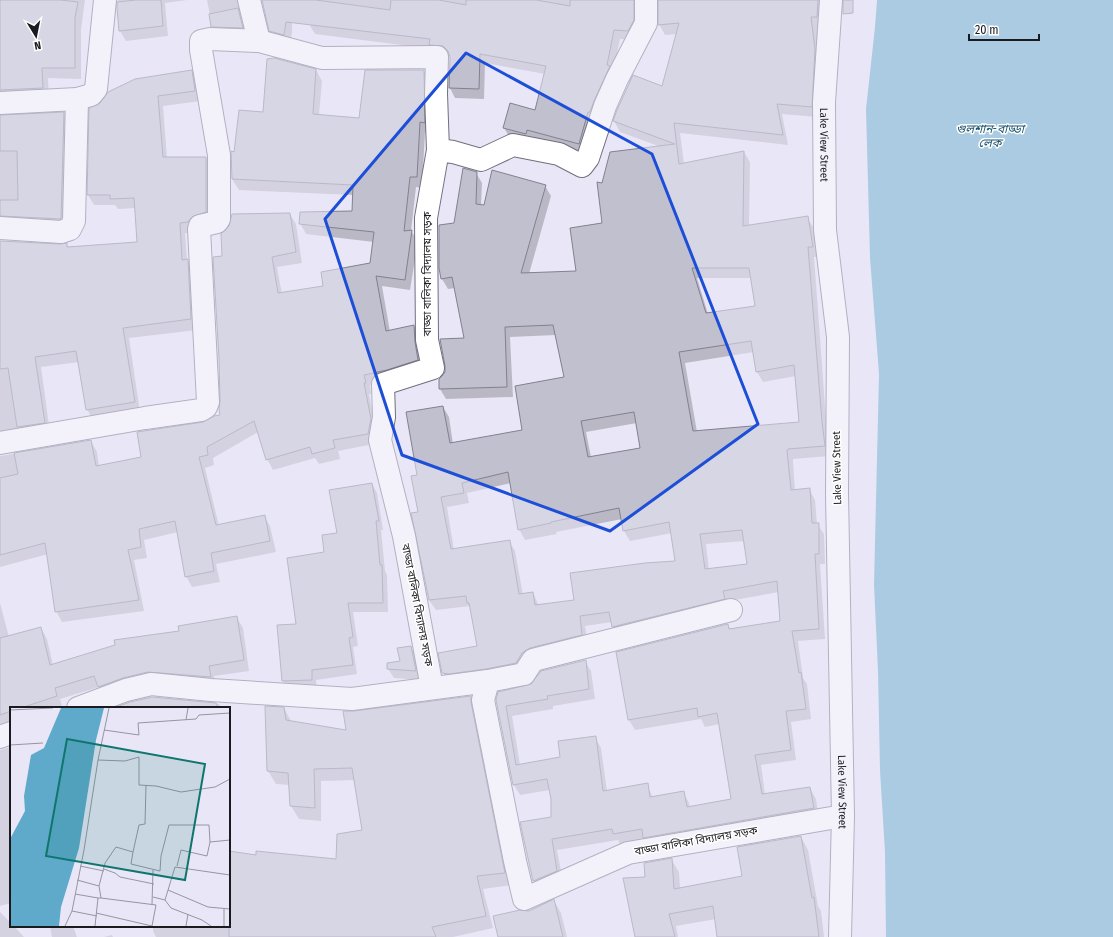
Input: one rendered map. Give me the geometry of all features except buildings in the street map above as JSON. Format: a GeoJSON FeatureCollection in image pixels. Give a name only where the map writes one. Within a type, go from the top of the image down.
{"type":"FeatureCollection","features":[{"type":"Feature","properties":{"kind":"street"},"geometry":{"type":"LineString","coordinates":[[0,103],[77,99],[91,95],[96,89],[105,0]]}},
{"type":"Feature","properties":{"kind":"street"},"geometry":{"type":"LineString","coordinates":[[249,0],[259,41]]}},
{"type":"Feature","properties":{"kind":"street"},"geometry":{"type":"LineString","coordinates":[[0,443],[201,410],[206,407],[208,402],[199,229],[200,226],[217,222],[218,219],[219,155],[201,50],[202,40],[259,41],[322,58],[437,57],[436,94],[438,150],[453,152],[481,160],[513,145],[559,154],[582,166],[588,158],[605,106],[617,79],[646,23],[646,0]]}},
{"type":"Feature","properties":{"kind":"street","name":"Lake View Street"},"geometry":{"type":"LineString","coordinates":[[831,0],[824,102],[825,230],[838,337],[837,486],[843,816],[840,937]]}},
{"type":"Feature","properties":{"kind":"street"},"geometry":{"type":"LineString","coordinates":[[0,228],[61,232],[70,229],[74,221],[77,99]]}},
{"type":"Feature","properties":{"kind":"street","name":"বাড্ডা বালিকা বিদ্যালয় সড়ক"},"geometry":{"type":"LineString","coordinates":[[432,688],[404,536],[380,440],[384,417],[382,384],[433,368],[427,340],[426,218],[438,150]]}},
{"type":"Feature","properties":{"kind":"street"},"geometry":{"type":"LineString","coordinates":[[81,707],[126,690],[151,684],[211,690],[352,699],[488,681],[524,674],[533,660],[731,610]]}},
{"type":"Feature","properties":{"kind":"street","name":"বাড্ডা বালিকা বিদ্যালয় সড়ক"},"geometry":{"type":"LineString","coordinates":[[488,681],[483,700],[515,861],[524,898],[628,853],[843,816]]}},
{"type":"Feature","properties":{"kind":"street"},"geometry":{"type":"LineString","coordinates":[[0,737],[10,733]]}},
{"type":"Feature","properties":{"kind":"highlighted area"},"geometry":{"type":"Polygon","coordinates":[[[466,53],[652,154],[758,424],[610,531],[402,455],[325,219],[466,53]]]}},
{"type":"Feature","properties":{"kind":"water","name":"গুলশান-বাড্ডা লেক"},"geometry":{"type":"Polygon","coordinates":[[[877,0],[1113,0],[1113,937],[886,937],[885,852],[880,771],[878,671],[874,585],[879,374],[870,258],[866,109],[877,0]]]}}]}
